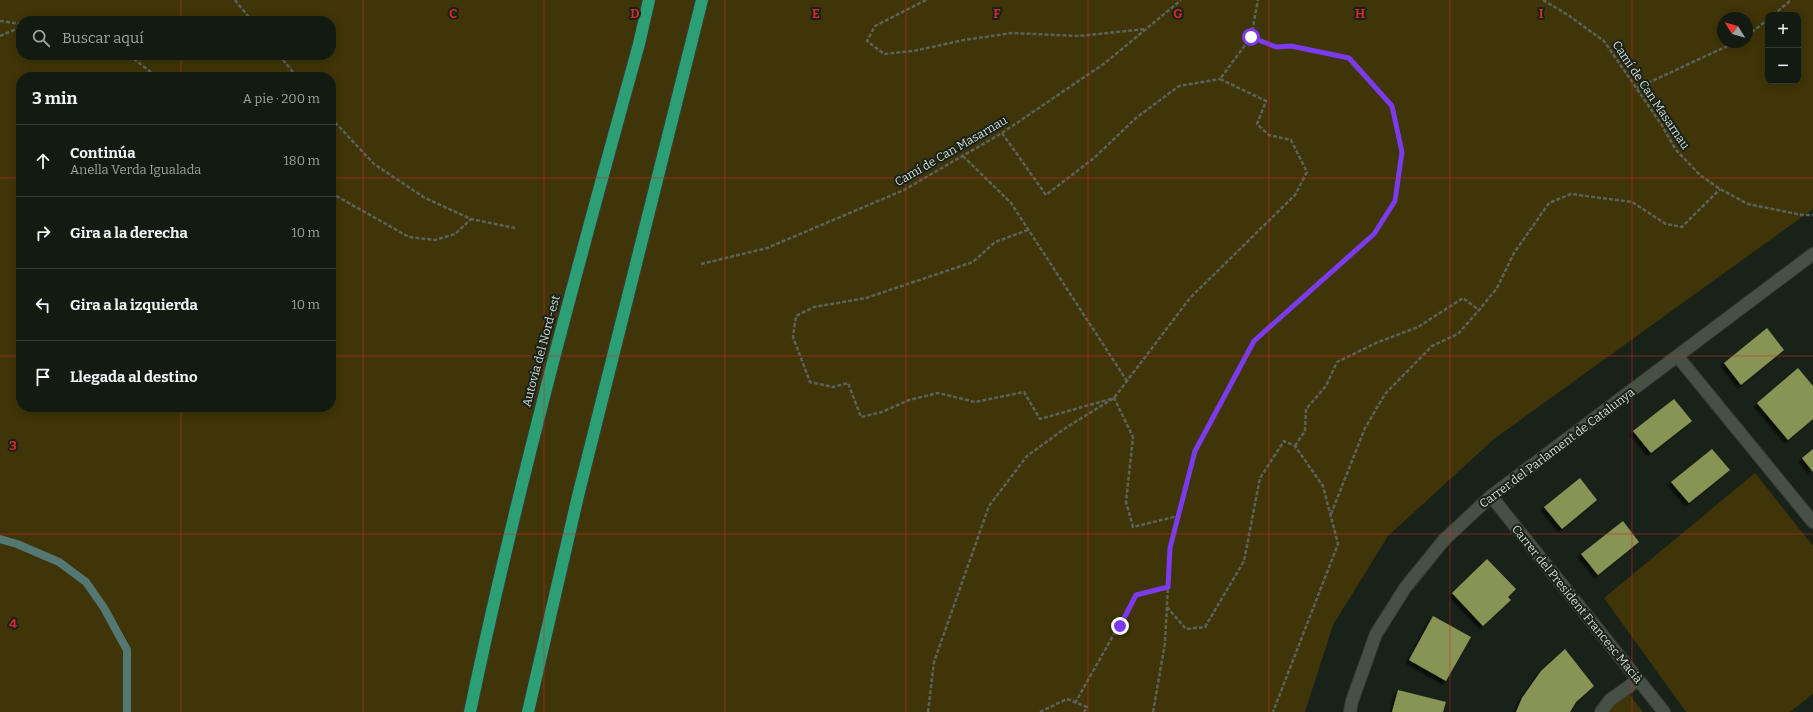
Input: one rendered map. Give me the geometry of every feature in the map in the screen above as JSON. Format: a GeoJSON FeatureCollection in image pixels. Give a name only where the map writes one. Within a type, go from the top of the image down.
{"type":"FeatureCollection","features":[{"type":"Feature","properties":{"kind":"highway","name":"Autovia del Nord-est"},"geometry":{"type":"LineString","coordinates":[[470,712],[494,598],[540,409],[639,44],[649,0]]}},
{"type":"Feature","properties":{"kind":"highway"},"geometry":{"type":"LineString","coordinates":[[528,712],[578,496],[702,0]]}},
{"type":"Feature","properties":{"kind":"street","name":"Carrer del Parlament de Catalunya"},"geometry":{"type":"LineString","coordinates":[[1350,712],[1352,701],[1376,634],[1405,588],[1444,540],[1491,496],[1813,254]]}},
{"type":"Feature","properties":{"kind":"street"},"geometry":{"type":"LineString","coordinates":[[1678,356],[1813,522]]}},
{"type":"Feature","properties":{"kind":"street","name":"Carrer del President Francesc Macià"},"geometry":{"type":"LineString","coordinates":[[1491,496],[1664,712]]}},
{"type":"Feature","properties":{"kind":"street"},"geometry":{"type":"LineString","coordinates":[[1601,712],[1610,700],[1638,680]]}},
{"type":"Feature","properties":{"kind":"path"},"geometry":{"type":"LineString","coordinates":[[235,0],[248,16]]}},
{"type":"Feature","properties":{"kind":"path"},"geometry":{"type":"LineString","coordinates":[[926,0],[875,26],[867,42],[884,54],[913,51],[964,40],[1012,33],[1079,36],[1146,29]]}},
{"type":"Feature","properties":{"kind":"path","name":"Camí de Can Masarnau"},"geometry":{"type":"LineString","coordinates":[[701,264],[767,248],[904,190],[1002,133],[1105,63],[1181,0]]}},
{"type":"Feature","properties":{"kind":"path"},"geometry":{"type":"LineString","coordinates":[[1220,79],[1251,37],[1258,0]]}},
{"type":"Feature","properties":{"kind":"path","name":"Camí de Can Masarnau"},"geometry":{"type":"LineString","coordinates":[[1545,0],[1604,41],[1637,88],[1676,150],[1700,175],[1720,189],[1748,204],[1802,215],[1813,215]]}},
{"type":"Feature","properties":{"kind":"path"},"geometry":{"type":"LineString","coordinates":[[1777,12],[1791,0]]}},
{"type":"Feature","properties":{"kind":"path"},"geometry":{"type":"LineString","coordinates":[[1753,31],[1765,21]]}},
{"type":"Feature","properties":{"kind":"path"},"geometry":{"type":"LineString","coordinates":[[0,22],[16,24]]}},
{"type":"Feature","properties":{"kind":"path"},"geometry":{"type":"LineString","coordinates":[[0,36],[16,29]]}},
{"type":"Feature","properties":{"kind":"path"},"geometry":{"type":"LineString","coordinates":[[1153,712],[1165,643],[1170,548],[1195,451],[1254,341],[1374,234],[1395,201],[1402,152],[1392,106],[1349,58],[1291,46],[1276,47],[1251,37]]}},
{"type":"Feature","properties":{"kind":"path"},"geometry":{"type":"LineString","coordinates":[[1637,88],[1723,48]]}},
{"type":"Feature","properties":{"kind":"path"},"geometry":{"type":"LineString","coordinates":[[136,60],[151,72]]}},
{"type":"Feature","properties":{"kind":"path"},"geometry":{"type":"LineString","coordinates":[[283,60],[293,72]]}},
{"type":"Feature","properties":{"kind":"path"},"geometry":{"type":"LineString","coordinates":[[928,712],[934,662],[989,506],[1027,456],[1067,427],[1114,398],[1190,298],[1295,196],[1307,172],[1291,140],[1269,135],[1257,124],[1266,100],[1220,79],[1179,86],[1136,118],[1094,158],[1046,195],[1002,133]]}},
{"type":"Feature","properties":{"kind":"path"},"geometry":{"type":"LineString","coordinates":[[336,123],[374,164],[425,198],[471,219],[515,228]]}},
{"type":"Feature","properties":{"kind":"path"},"geometry":{"type":"LineString","coordinates":[[963,156],[1010,203],[1127,381]]}},
{"type":"Feature","properties":{"kind":"path"},"geometry":{"type":"LineString","coordinates":[[1331,514],[1365,428],[1385,394],[1432,346],[1458,334],[1479,310],[1497,288],[1514,253],[1548,203],[1571,194],[1632,202],[1666,224],[1682,227],[1720,189]]}},
{"type":"Feature","properties":{"kind":"path"},"geometry":{"type":"LineString","coordinates":[[336,196],[409,237],[435,240],[455,234],[471,219]]}},
{"type":"Feature","properties":{"kind":"path"},"geometry":{"type":"LineString","coordinates":[[1028,230],[995,242],[973,262],[866,298],[814,307],[796,316],[793,337],[810,382],[833,387],[848,383],[861,417],[882,412],[909,400],[938,393],[975,402],[1024,392],[1040,420],[1114,398]]}},
{"type":"Feature","properties":{"kind":"path"},"geometry":{"type":"LineString","coordinates":[[1295,446],[1305,431],[1306,409],[1326,386],[1337,362],[1376,343],[1418,327],[1464,298],[1479,310]]}},
{"type":"Feature","properties":{"kind":"path"},"geometry":{"type":"LineString","coordinates":[[1114,398],[1133,437],[1126,502],[1133,527],[1178,516]]}},
{"type":"Feature","properties":{"kind":"path"},"geometry":{"type":"LineString","coordinates":[[1167,607],[1186,629],[1205,627],[1244,561],[1260,478],[1284,441],[1295,446],[1323,486],[1338,544],[1272,712]]}},
{"type":"Feature","properties":{"kind":"path"},"geometry":{"type":"LineString","coordinates":[[1075,703],[1136,595],[1168,587]]}},
{"type":"Feature","properties":{"kind":"path"},"geometry":{"type":"LineString","coordinates":[[1040,712],[1067,699],[1087,707],[1084,712]]}},
{"type":"Feature","properties":{"kind":"shaded area"},"geometry":{"type":"Polygon","coordinates":[[[0,0],[1813,0],[1813,209],[1494,439],[1388,536],[1333,625],[1305,712],[0,712],[0,0]]]}},
{"type":"Feature","properties":{"kind":"shaded area"},"geometry":{"type":"Polygon","coordinates":[[[1755,473],[1813,546],[1813,694],[1790,712],[1686,712],[1604,598],[1755,473]]]}},
{"type":"Feature","properties":{"kind":"shaded area"},"geometry":{"type":"Polygon","coordinates":[[[1625,689],[1643,712],[1601,712],[1625,689]]]}},
{"type":"Feature","properties":{"kind":"building"},"geometry":{"type":"Polygon","coordinates":[[[1767,328],[1784,350],[1741,385],[1724,363],[1767,328]]]}},
{"type":"Feature","properties":{"kind":"building"},"geometry":{"type":"Polygon","coordinates":[[[1798,368],[1813,386],[1813,419],[1788,440],[1757,403],[1798,368]]]}},
{"type":"Feature","properties":{"kind":"building"},"geometry":{"type":"Polygon","coordinates":[[[1674,399],[1692,421],[1651,453],[1633,431],[1674,399]]]}},
{"type":"Feature","properties":{"kind":"building"},"geometry":{"type":"Polygon","coordinates":[[[1712,449],[1730,470],[1689,503],[1671,482],[1712,449]]]}},
{"type":"Feature","properties":{"kind":"building"},"geometry":{"type":"Polygon","coordinates":[[[1813,449],[1813,472],[1802,458],[1813,449]]]}},
{"type":"Feature","properties":{"kind":"building"},"geometry":{"type":"Polygon","coordinates":[[[1580,478],[1597,500],[1562,529],[1544,507],[1580,478]]]}},
{"type":"Feature","properties":{"kind":"building"},"geometry":{"type":"Polygon","coordinates":[[[1623,521],[1639,542],[1598,575],[1581,554],[1623,521]]]}},
{"type":"Feature","properties":{"kind":"building"},"geometry":{"type":"Polygon","coordinates":[[[1487,559],[1516,589],[1508,597],[1511,600],[1483,626],[1452,593],[1487,559]]]}},
{"type":"Feature","properties":{"kind":"building"},"geometry":{"type":"Polygon","coordinates":[[[1433,616],[1471,637],[1446,681],[1409,660],[1433,616]]]}},
{"type":"Feature","properties":{"kind":"building"},"geometry":{"type":"Polygon","coordinates":[[[1565,649],[1594,686],[1576,702],[1570,712],[1516,712],[1522,698],[1541,671],[1565,649]]]}},
{"type":"Feature","properties":{"kind":"building"},"geometry":{"type":"Polygon","coordinates":[[[1398,690],[1446,702],[1443,712],[1392,712],[1398,690]]]}},
{"type":"Feature","properties":{"kind":"waterway"},"geometry":{"type":"LineString","coordinates":[[0,539],[17,544],[59,562],[86,582],[104,608],[127,650],[127,712]]}},
{"type":"Feature","properties":{"kind":"route"},"geometry":{"type":"LineString","coordinates":[[1120,626],[1136,595],[1168,587],[1170,548],[1195,451],[1254,341],[1374,234],[1395,201],[1402,152],[1392,106],[1349,58],[1291,46],[1276,47],[1251,37]]}}]}
